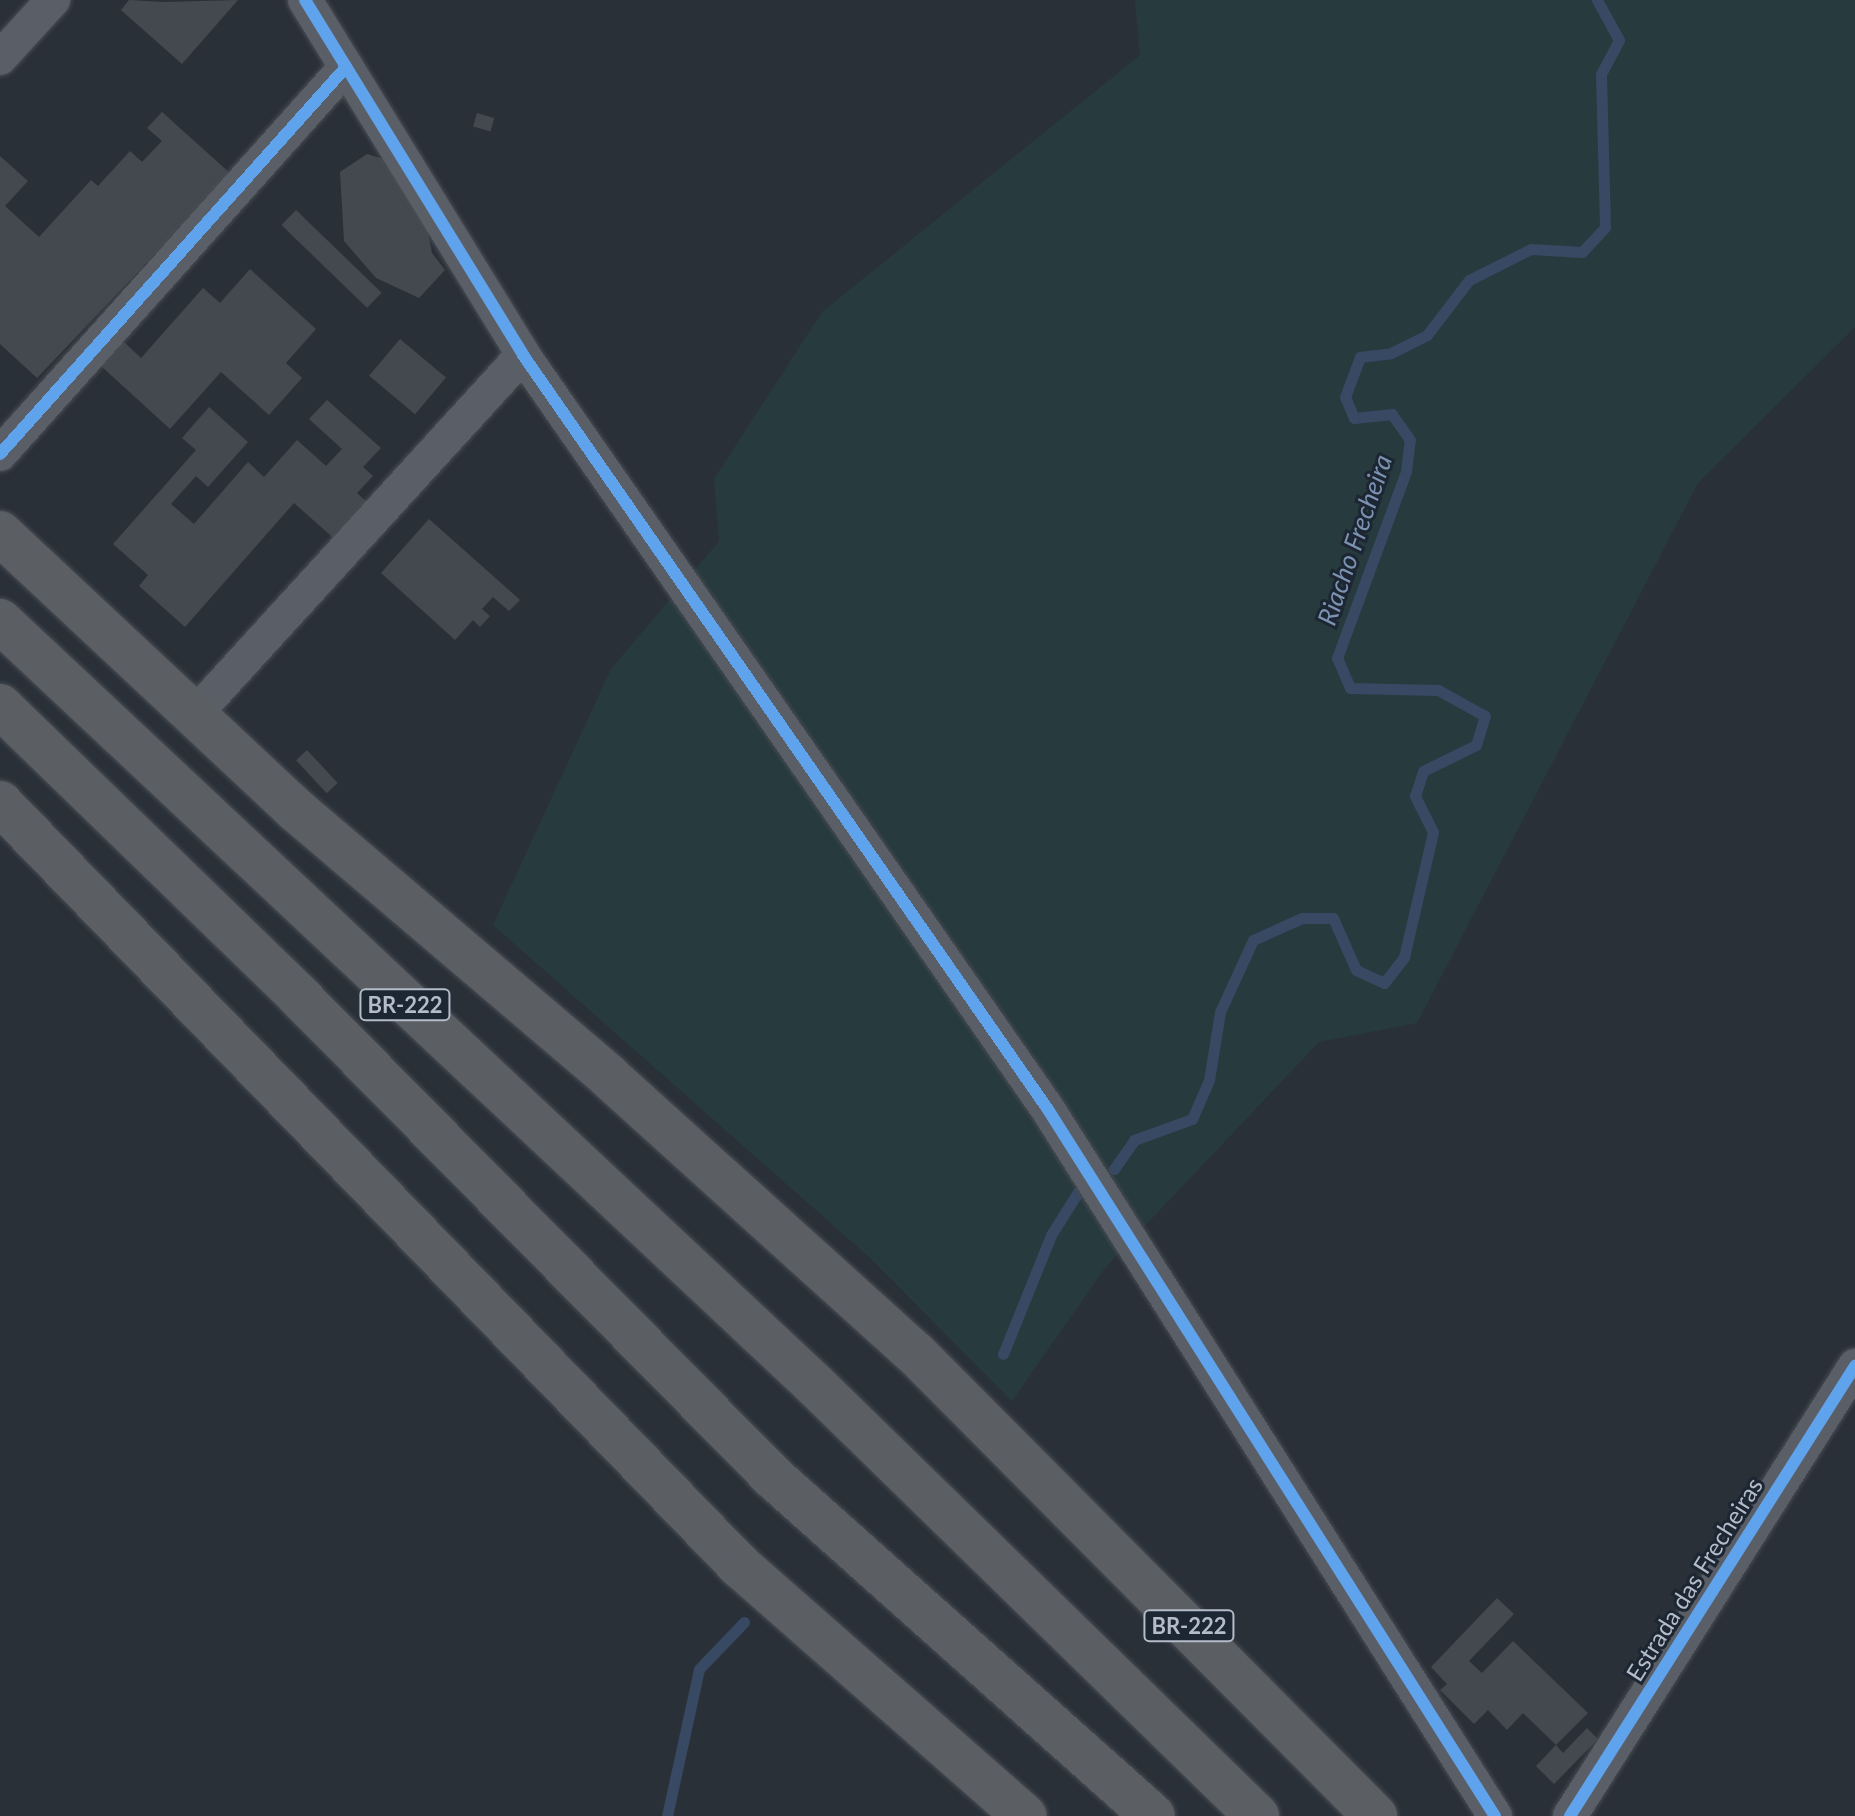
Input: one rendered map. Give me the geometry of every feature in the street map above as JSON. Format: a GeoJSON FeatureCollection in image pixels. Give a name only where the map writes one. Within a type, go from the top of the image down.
{"type":"FeatureCollection","features":[{"type":"Feature","properties":{"kind":"highway","name":"BR-222"},"geometry":{"type":"LineString","coordinates":[[0,533],[196,713],[296,810],[608,1076],[915,1353],[1002,1436],[1375,1816]]}},
{"type":"Feature","properties":{"kind":"highway","name":"BR-222"},"geometry":{"type":"LineString","coordinates":[[0,621],[814,1384],[1257,1816]]}},
{"type":"Feature","properties":{"kind":"highway"},"geometry":{"type":"LineString","coordinates":[[0,706],[299,996],[773,1477],[885,1571],[1153,1816]]}},
{"type":"Feature","properties":{"kind":"highway"},"geometry":{"type":"LineString","coordinates":[[0,803],[740,1566],[826,1648],[1025,1816]]}},
{"type":"Feature","properties":{"kind":"street"},"geometry":{"type":"LineString","coordinates":[[0,58],[53,0]]}},
{"type":"Feature","properties":{"kind":"street"},"geometry":{"type":"LineString","coordinates":[[305,0],[523,355],[1047,1108],[1495,1816]]}},
{"type":"Feature","properties":{"kind":"street"},"geometry":{"type":"LineString","coordinates":[[0,454],[346,67]]}},
{"type":"Feature","properties":{"kind":"street"},"geometry":{"type":"LineString","coordinates":[[196,713],[523,355]]}},
{"type":"Feature","properties":{"kind":"street","name":"Estrada das Frecheiras"},"geometry":{"type":"LineString","coordinates":[[1570,1816],[1855,1366]]}},
{"type":"Feature","properties":{"kind":"green space"},"geometry":{"type":"Polygon","coordinates":[[[1135,0],[1855,0],[1855,327],[1698,483],[1417,1023],[1319,1042],[1105,1268],[1012,1401],[868,1256],[493,925],[611,669],[719,541],[714,479],[822,312],[1140,55],[1135,0]]]}},
{"type":"Feature","properties":{"kind":"building"},"geometry":{"type":"Polygon","coordinates":[[[129,0],[238,0],[182,64],[121,10],[129,0]]]}},
{"type":"Feature","properties":{"kind":"building"},"geometry":{"type":"Polygon","coordinates":[[[162,112],[231,174],[37,378],[0,344],[0,156],[28,181],[5,206],[39,237],[91,180],[98,186],[130,151],[142,162],[162,141],[147,128],[162,112]]]}},
{"type":"Feature","properties":{"kind":"building"},"geometry":{"type":"Polygon","coordinates":[[[477,113],[494,118],[490,131],[473,126],[477,113]]]}},
{"type":"Feature","properties":{"kind":"building"},"geometry":{"type":"Polygon","coordinates":[[[367,154],[387,160],[425,217],[432,253],[445,270],[419,298],[376,278],[344,241],[340,172],[367,154]]]}},
{"type":"Feature","properties":{"kind":"building"},"geometry":{"type":"Polygon","coordinates":[[[296,210],[382,293],[367,308],[281,225],[296,210]]]}},
{"type":"Feature","properties":{"kind":"building"},"geometry":{"type":"Polygon","coordinates":[[[250,269],[316,329],[286,363],[302,378],[269,415],[221,372],[170,429],[101,366],[123,341],[141,358],[203,288],[220,303],[250,269]]]}},
{"type":"Feature","properties":{"kind":"building"},"geometry":{"type":"Polygon","coordinates":[[[400,339],[446,378],[415,414],[369,376],[400,339]]]}},
{"type":"Feature","properties":{"kind":"building"},"geometry":{"type":"Polygon","coordinates":[[[327,400],[381,448],[363,467],[373,476],[357,493],[371,506],[339,543],[294,503],[185,627],[139,586],[148,575],[113,544],[196,450],[182,438],[209,407],[248,442],[208,487],[196,476],[171,504],[194,524],[248,462],[264,477],[297,440],[326,466],[342,449],[309,419],[327,400]]]}},
{"type":"Feature","properties":{"kind":"building"},"geometry":{"type":"Polygon","coordinates":[[[429,519],[520,600],[509,611],[493,597],[482,609],[490,616],[480,627],[473,620],[455,640],[381,573],[429,519]]]}},
{"type":"Feature","properties":{"kind":"building"},"geometry":{"type":"Polygon","coordinates":[[[307,750],[338,783],[327,793],[296,760],[307,750]]]}},
{"type":"Feature","properties":{"kind":"building"},"geometry":{"type":"Polygon","coordinates":[[[1497,1598],[1514,1614],[1469,1661],[1482,1673],[1513,1641],[1588,1713],[1556,1745],[1523,1713],[1507,1730],[1488,1710],[1474,1724],[1440,1690],[1447,1684],[1431,1667],[1497,1598]]]}},
{"type":"Feature","properties":{"kind":"building"},"geometry":{"type":"Polygon","coordinates":[[[1587,1728],[1598,1739],[1554,1784],[1536,1766],[1556,1745],[1563,1753],[1587,1728]]]}},
{"type":"Feature","properties":{"kind":"waterway","name":"Riacho Frecheira"},"geometry":{"type":"LineString","coordinates":[[1114,1169],[1134,1140],[1192,1119],[1209,1080],[1220,1012],[1253,940],[1302,918],[1333,918],[1356,970],[1384,983],[1404,957],[1433,832],[1415,796],[1423,771],[1476,745],[1485,716],[1438,690],[1350,688],[1337,658],[1406,471],[1410,440],[1392,414],[1354,418],[1345,397],[1360,357],[1391,353],[1427,335],[1469,280],[1531,249],[1582,252],[1605,227],[1601,74],[1619,40],[1597,0]]}},
{"type":"Feature","properties":{"kind":"waterway","name":"Riacho Frecheira"},"geometry":{"type":"LineString","coordinates":[[1003,1354],[1051,1235],[1078,1192]]}},
{"type":"Feature","properties":{"kind":"waterway","name":"Riacho Frecheira"},"geometry":{"type":"LineString","coordinates":[[667,1816],[699,1669],[744,1622]]}},
{"type":"Feature","properties":{"kind":"cycle path"},"geometry":{"type":"LineString","coordinates":[[305,0],[523,355],[1047,1108],[1495,1816]]}},
{"type":"Feature","properties":{"kind":"cycle path"},"geometry":{"type":"LineString","coordinates":[[0,454],[346,67]]}},
{"type":"Feature","properties":{"kind":"cycle path"},"geometry":{"type":"LineString","coordinates":[[1570,1816],[1855,1366]]}}]}
